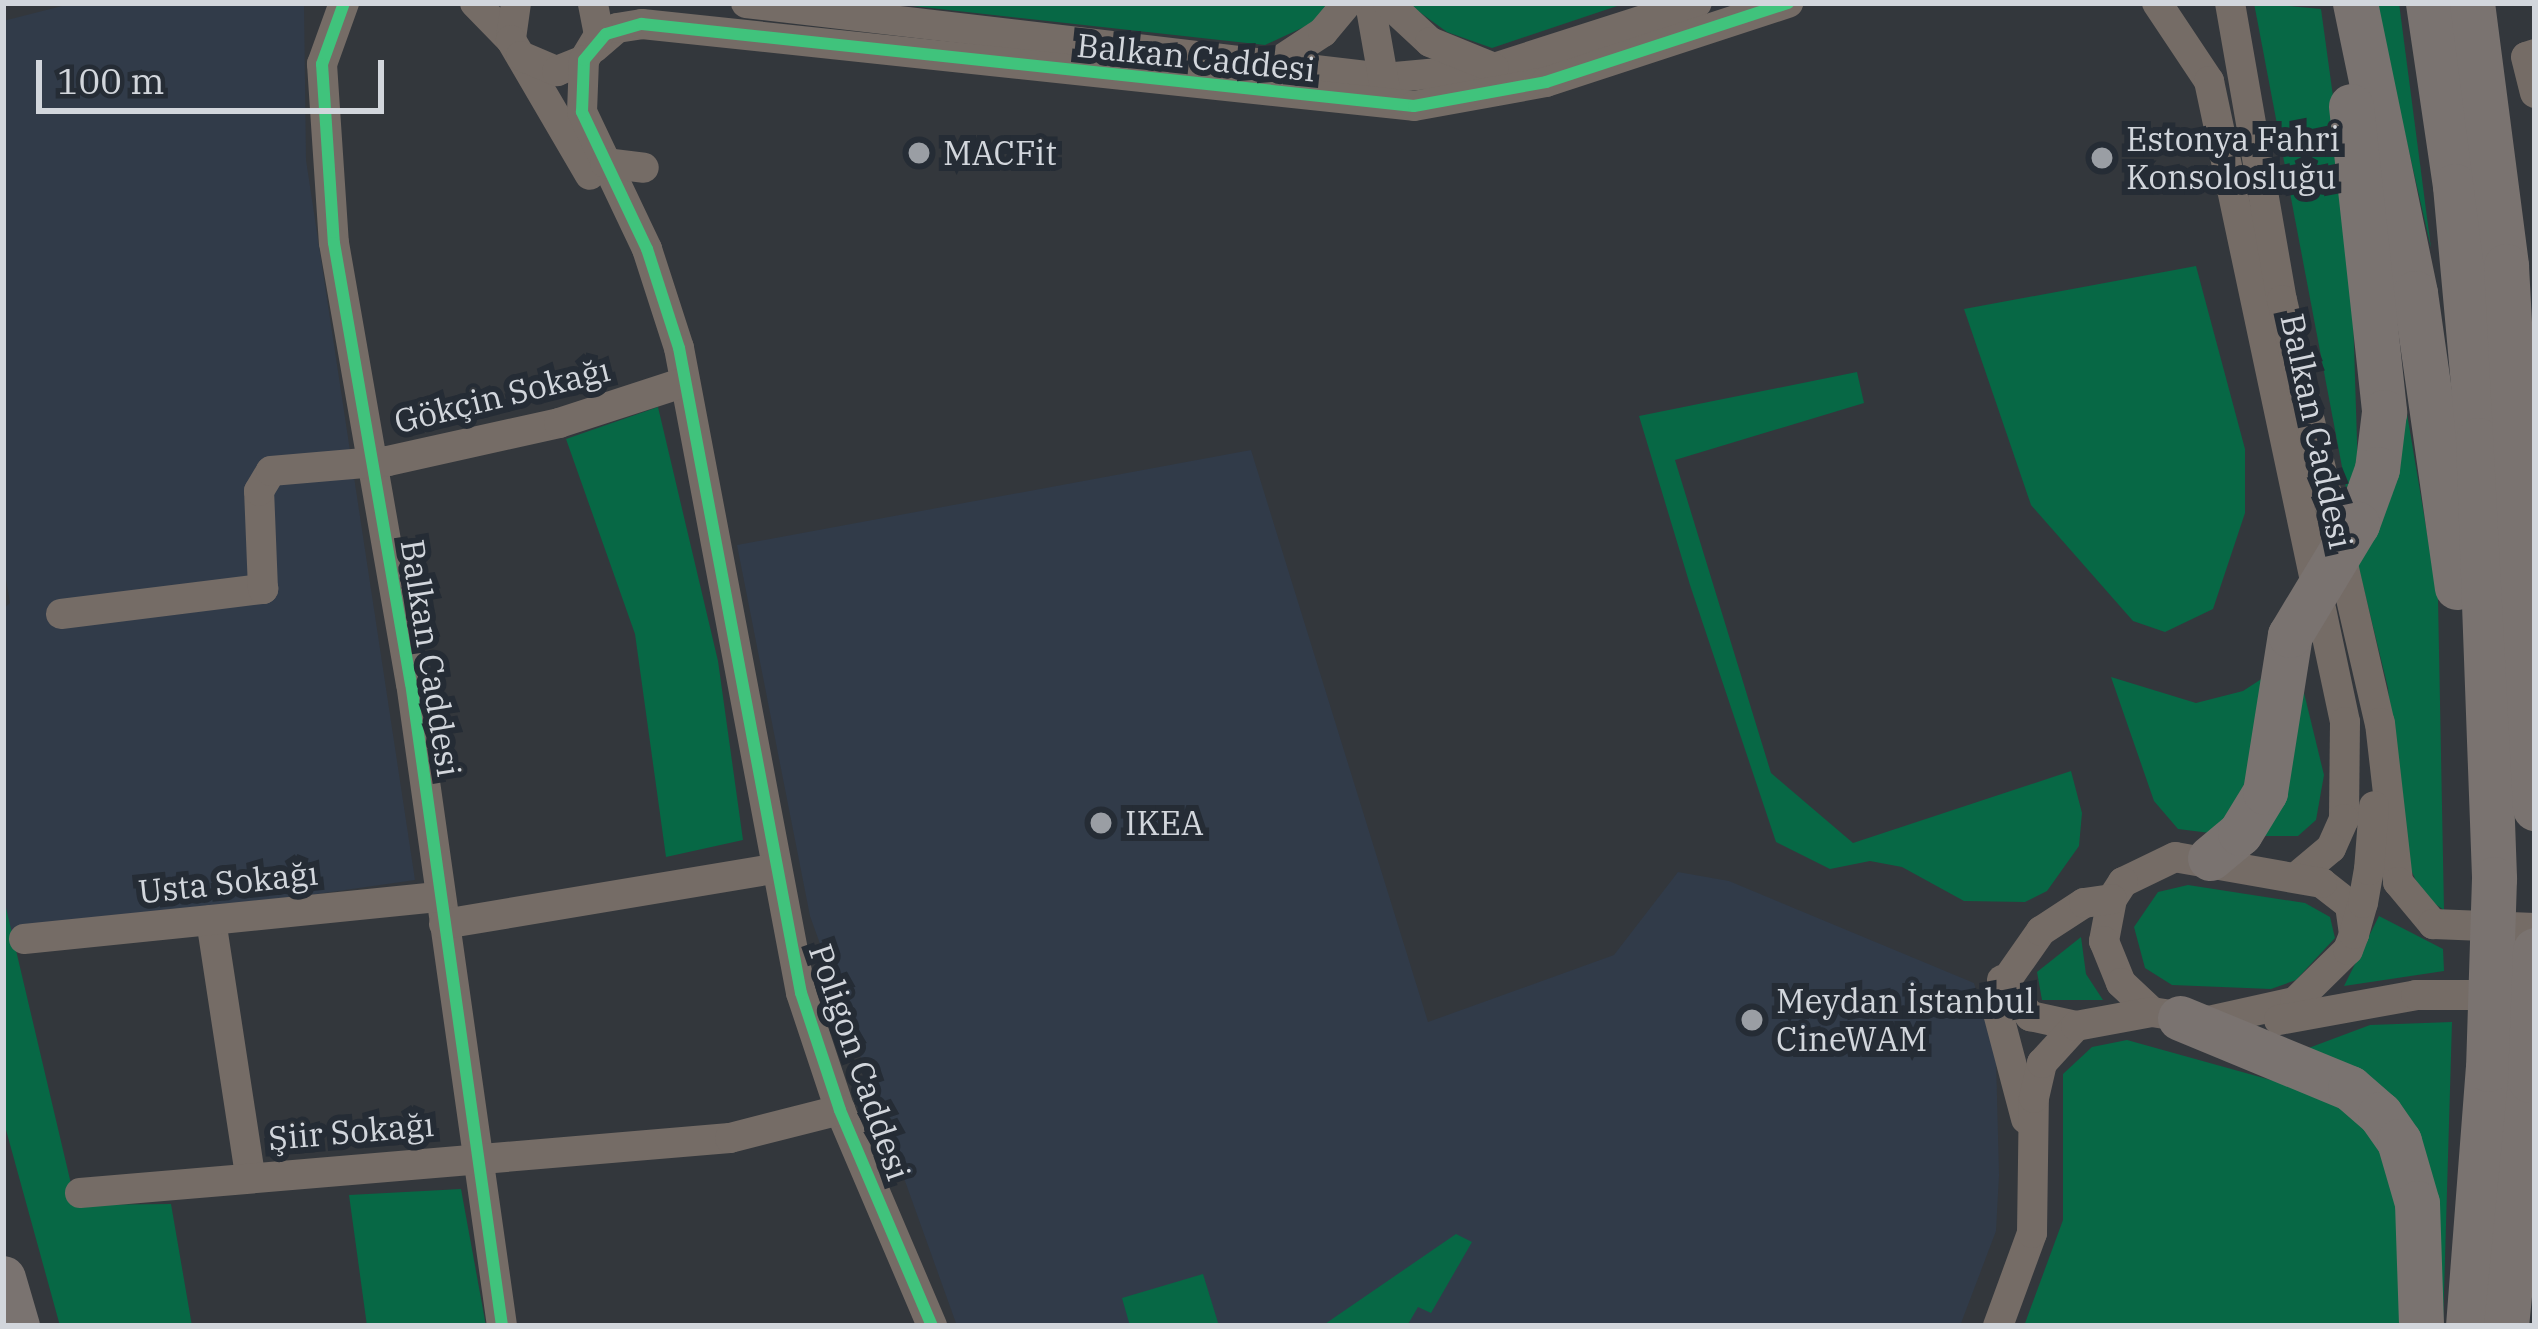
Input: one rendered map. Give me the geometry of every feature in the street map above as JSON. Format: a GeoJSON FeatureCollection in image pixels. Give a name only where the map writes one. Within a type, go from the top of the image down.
{"type":"FeatureCollection","features":[{"type":"Feature","properties":{"kind":"highway"},"geometry":{"type":"LineString","coordinates":[[2210,859],[2252,819],[2265,792],[2290,635],[2357,524],[2377,469],[2384,412],[2358,158],[2332,3]]}},
{"type":"Feature","properties":{"kind":"highway"},"geometry":{"type":"LineString","coordinates":[[2355,3],[2415,293],[2461,620],[2491,723]]}},
{"type":"Feature","properties":{"kind":"highway"},"geometry":{"type":"LineString","coordinates":[[2428,3],[2455,186],[2478,440],[2494,879],[2509,1074],[2506,1326]]}},
{"type":"Feature","properties":{"kind":"highway"},"geometry":{"type":"LineString","coordinates":[[2472,3],[2506,266],[2535,808]]}},
{"type":"Feature","properties":{"kind":"highway"},"geometry":{"type":"LineString","coordinates":[[2502,3],[2513,146],[2506,266]]}},
{"type":"Feature","properties":{"kind":"highway"},"geometry":{"type":"LineString","coordinates":[[2468,1326],[2509,1074],[2535,950]]}},
{"type":"Feature","properties":{"kind":"highway"},"geometry":{"type":"LineString","coordinates":[[2166,1015],[2350,1088],[2380,1114],[2399,1141],[2417,1203],[2421,1326]]}},
{"type":"Feature","properties":{"kind":"highway"},"geometry":{"type":"LineString","coordinates":[[3,1278],[17,1326]]}},
{"type":"Feature","properties":{"kind":"street","name":"Balkan Caddesi"},"geometry":{"type":"LineString","coordinates":[[344,3],[328,35],[321,92],[334,243],[373,464],[502,1326]]}},
{"type":"Feature","properties":{"kind":"street"},"geometry":{"type":"LineString","coordinates":[[475,3],[542,69],[589,54]]}},
{"type":"Feature","properties":{"kind":"street"},"geometry":{"type":"LineString","coordinates":[[516,3],[514,46],[612,217],[682,383]]}},
{"type":"Feature","properties":{"kind":"street"},"geometry":{"type":"LineString","coordinates":[[592,3],[599,22],[589,54],[582,112],[660,285],[682,383]]}},
{"type":"Feature","properties":{"kind":"street","name":"Balkan Caddesi"},"geometry":{"type":"LineString","coordinates":[[746,3],[1273,65],[1385,92],[1494,68],[1697,3]]}},
{"type":"Feature","properties":{"kind":"street"},"geometry":{"type":"LineString","coordinates":[[1273,65],[1323,32],[1347,3]]}},
{"type":"Feature","properties":{"kind":"street"},"geometry":{"type":"LineString","coordinates":[[1370,3],[1385,92]]}},
{"type":"Feature","properties":{"kind":"street"},"geometry":{"type":"LineString","coordinates":[[1388,3],[1430,43],[1494,68]]}},
{"type":"Feature","properties":{"kind":"street","name":"Balkan Caddesi"},"geometry":{"type":"LineString","coordinates":[[589,54],[617,28],[641,24],[1461,101],[1546,82],[1788,3]]}},
{"type":"Feature","properties":{"kind":"street","name":"Balkan Caddesi"},"geometry":{"type":"LineString","coordinates":[[2156,3],[2209,81],[2345,722],[2344,819],[2331,848],[2300,874]]}},
{"type":"Feature","properties":{"kind":"street"},"geometry":{"type":"LineString","coordinates":[[2230,3],[2282,300],[2380,722],[2395,869],[2418,914],[2451,927],[2535,928]]}},
{"type":"Feature","properties":{"kind":"street"},"geometry":{"type":"LineString","coordinates":[[2535,54],[2526,57],[2535,93]]}},
{"type":"Feature","properties":{"kind":"street"},"geometry":{"type":"LineString","coordinates":[[605,163],[644,168]]}},
{"type":"Feature","properties":{"kind":"street","name":"Gökçin Sokağı"},"geometry":{"type":"LineString","coordinates":[[61,614],[263,589],[259,491],[271,471],[309,463],[373,464],[559,423],[682,383]]}},
{"type":"Feature","properties":{"kind":"street","name":"Poligon Caddesi"},"geometry":{"type":"LineString","coordinates":[[682,383],[801,993],[840,1110],[932,1326]]}},
{"type":"Feature","properties":{"kind":"street"},"geometry":{"type":"LineString","coordinates":[[2232,1019],[2295,1001],[2321,985],[2354,934],[2369,870],[2380,722]]}},
{"type":"Feature","properties":{"kind":"street"},"geometry":{"type":"LineString","coordinates":[[2036,1153],[1994,1021],[2002,980],[2041,931],[2084,903],[2111,899],[2157,861],[2210,859],[2300,874],[2339,892],[2354,934]]}},
{"type":"Feature","properties":{"kind":"street","name":"Usta Sokağı"},"geometry":{"type":"LineString","coordinates":[[24,939],[211,920],[442,910],[774,869]]}},
{"type":"Feature","properties":{"kind":"street"},"geometry":{"type":"LineString","coordinates":[[2111,899],[2104,941],[2110,964],[2166,1015]]}},
{"type":"Feature","properties":{"kind":"street"},"geometry":{"type":"LineString","coordinates":[[211,920],[250,1176]]}},
{"type":"Feature","properties":{"kind":"street"},"geometry":{"type":"LineString","coordinates":[[2002,980],[2030,1016],[2076,1026],[2166,1015],[2267,1023],[2416,995],[2535,996]]}},
{"type":"Feature","properties":{"kind":"street"},"geometry":{"type":"LineString","coordinates":[[1998,1326],[2032,1233],[2036,1081],[2076,1026]]}},
{"type":"Feature","properties":{"kind":"street","name":"Şiir Sokağı"},"geometry":{"type":"LineString","coordinates":[[80,1193],[476,1156],[524,1161],[730,1138],[840,1110]]}},
{"type":"Feature","properties":{"kind":"shaded area"},"geometry":{"type":"Polygon","coordinates":[[[74,3],[304,3],[306,160],[415,880],[10,938],[3,895],[3,609],[10,603],[3,562],[3,21],[74,3]]]}},
{"type":"Feature","properties":{"kind":"shaded area"},"geometry":{"type":"Polygon","coordinates":[[[1251,450],[1428,1022],[1614,955],[1678,872],[1729,881],[1974,983],[1996,1058],[1999,1175],[1996,1231],[1960,1326],[957,1326],[810,916],[737,545],[1251,450]]]}},
{"type":"Feature","properties":{"kind":"green space"},"geometry":{"type":"Polygon","coordinates":[[[886,3],[1331,3],[1319,20],[1265,45],[886,3]]]}},
{"type":"Feature","properties":{"kind":"green space"},"geometry":{"type":"Polygon","coordinates":[[[1407,3],[1626,3],[1492,48],[1447,32],[1407,3]]]}},
{"type":"Feature","properties":{"kind":"green space"},"geometry":{"type":"Polygon","coordinates":[[[2254,3],[2321,9],[2350,220],[2358,472],[2346,488],[2254,3]]]}},
{"type":"Feature","properties":{"kind":"green space"},"geometry":{"type":"Polygon","coordinates":[[[2376,3],[2399,3],[2431,248],[2394,86],[2376,3]]]}},
{"type":"Feature","properties":{"kind":"green space"},"geometry":{"type":"Polygon","coordinates":[[[2196,266],[2245,449],[2245,513],[2213,609],[2165,632],[2133,621],[2031,505],[1964,309],[2196,266]]]}},
{"type":"Feature","properties":{"kind":"green space"},"geometry":{"type":"Polygon","coordinates":[[[1857,372],[1864,403],[1675,460],[1771,773],[1853,843],[2071,771],[2082,813],[2079,846],[2047,891],[2025,902],[1964,901],[1902,867],[1870,861],[1830,869],[1776,842],[1690,585],[1639,416],[1857,372]]]}},
{"type":"Feature","properties":{"kind":"green space"},"geometry":{"type":"Polygon","coordinates":[[[2401,378],[2438,598],[2444,910],[2423,896],[2401,848],[2388,688],[2356,557],[2401,378]]]}},
{"type":"Feature","properties":{"kind":"green space"},"geometry":{"type":"Polygon","coordinates":[[[658,407],[718,661],[743,840],[666,857],[635,634],[566,439],[658,407]]]}},
{"type":"Feature","properties":{"kind":"green space"},"geometry":{"type":"Polygon","coordinates":[[[2297,664],[2324,775],[2316,820],[2298,836],[2259,836],[2297,664]]]}},
{"type":"Feature","properties":{"kind":"green space"},"geometry":{"type":"Polygon","coordinates":[[[2269,674],[2264,747],[2218,834],[2178,829],[2154,801],[2111,677],[2196,703],[2243,691],[2269,674]]]}},
{"type":"Feature","properties":{"kind":"green space"},"geometry":{"type":"Polygon","coordinates":[[[2188,885],[2305,903],[2330,917],[2335,938],[2296,980],[2271,989],[2172,985],[2145,968],[2134,927],[2158,892],[2188,885]]]}},
{"type":"Feature","properties":{"kind":"green space"},"geometry":{"type":"Polygon","coordinates":[[[3,895],[76,1205],[171,1204],[192,1326],[60,1326],[3,1119],[3,895]]]}},
{"type":"Feature","properties":{"kind":"green space"},"geometry":{"type":"Polygon","coordinates":[[[2379,916],[2443,949],[2444,971],[2344,986],[2379,916]]]}},
{"type":"Feature","properties":{"kind":"green space"},"geometry":{"type":"Polygon","coordinates":[[[2081,937],[2086,974],[2103,1000],[2042,1000],[2037,972],[2081,937]]]}},
{"type":"Feature","properties":{"kind":"green space"},"geometry":{"type":"Polygon","coordinates":[[[2452,1022],[2443,1326],[2423,1187],[2298,1052],[2370,1025],[2452,1022]]]}},
{"type":"Feature","properties":{"kind":"green space"},"geometry":{"type":"Polygon","coordinates":[[[2127,1040],[2328,1096],[2379,1136],[2397,1203],[2402,1326],[2024,1326],[2063,1220],[2063,1074],[2092,1047],[2127,1040]]]}},
{"type":"Feature","properties":{"kind":"green space"},"geometry":{"type":"Polygon","coordinates":[[[461,1189],[486,1326],[367,1326],[349,1195],[461,1189]]]}},
{"type":"Feature","properties":{"kind":"green space"},"geometry":{"type":"Polygon","coordinates":[[[1456,1234],[1472,1242],[1431,1313],[1418,1307],[1407,1326],[1322,1326],[1456,1234]]]}},
{"type":"Feature","properties":{"kind":"green space"},"geometry":{"type":"Polygon","coordinates":[[[1203,1274],[1219,1326],[1130,1326],[1122,1298],[1203,1274]]]}},
{"type":"Feature","properties":{"kind":"cycle path"},"geometry":{"type":"LineString","coordinates":[[344,3],[322,64],[334,243],[411,683],[502,1326]]}},
{"type":"Feature","properties":{"kind":"cycle path"},"geometry":{"type":"LineString","coordinates":[[932,1326],[840,1110],[801,993],[679,348],[647,249],[582,112],[584,60],[606,34],[642,24],[1414,106],[1546,82],[1788,3]]}},
{"type":"Feature","properties":{"kind":"place","name":"MACFit"},"geometry":{"type":"Point","coordinates":[919,153]}},
{"type":"Feature","properties":{"kind":"place","name":"Estonya Fahri Konsolosluğu"},"geometry":{"type":"Point","coordinates":[2102,158]}},
{"type":"Feature","properties":{"kind":"place","name":"IKEA"},"geometry":{"type":"Point","coordinates":[1101,823]}},
{"type":"Feature","properties":{"kind":"place","name":"Meydan İstanbul CineWAM"},"geometry":{"type":"Point","coordinates":[1752,1020]}}]}
